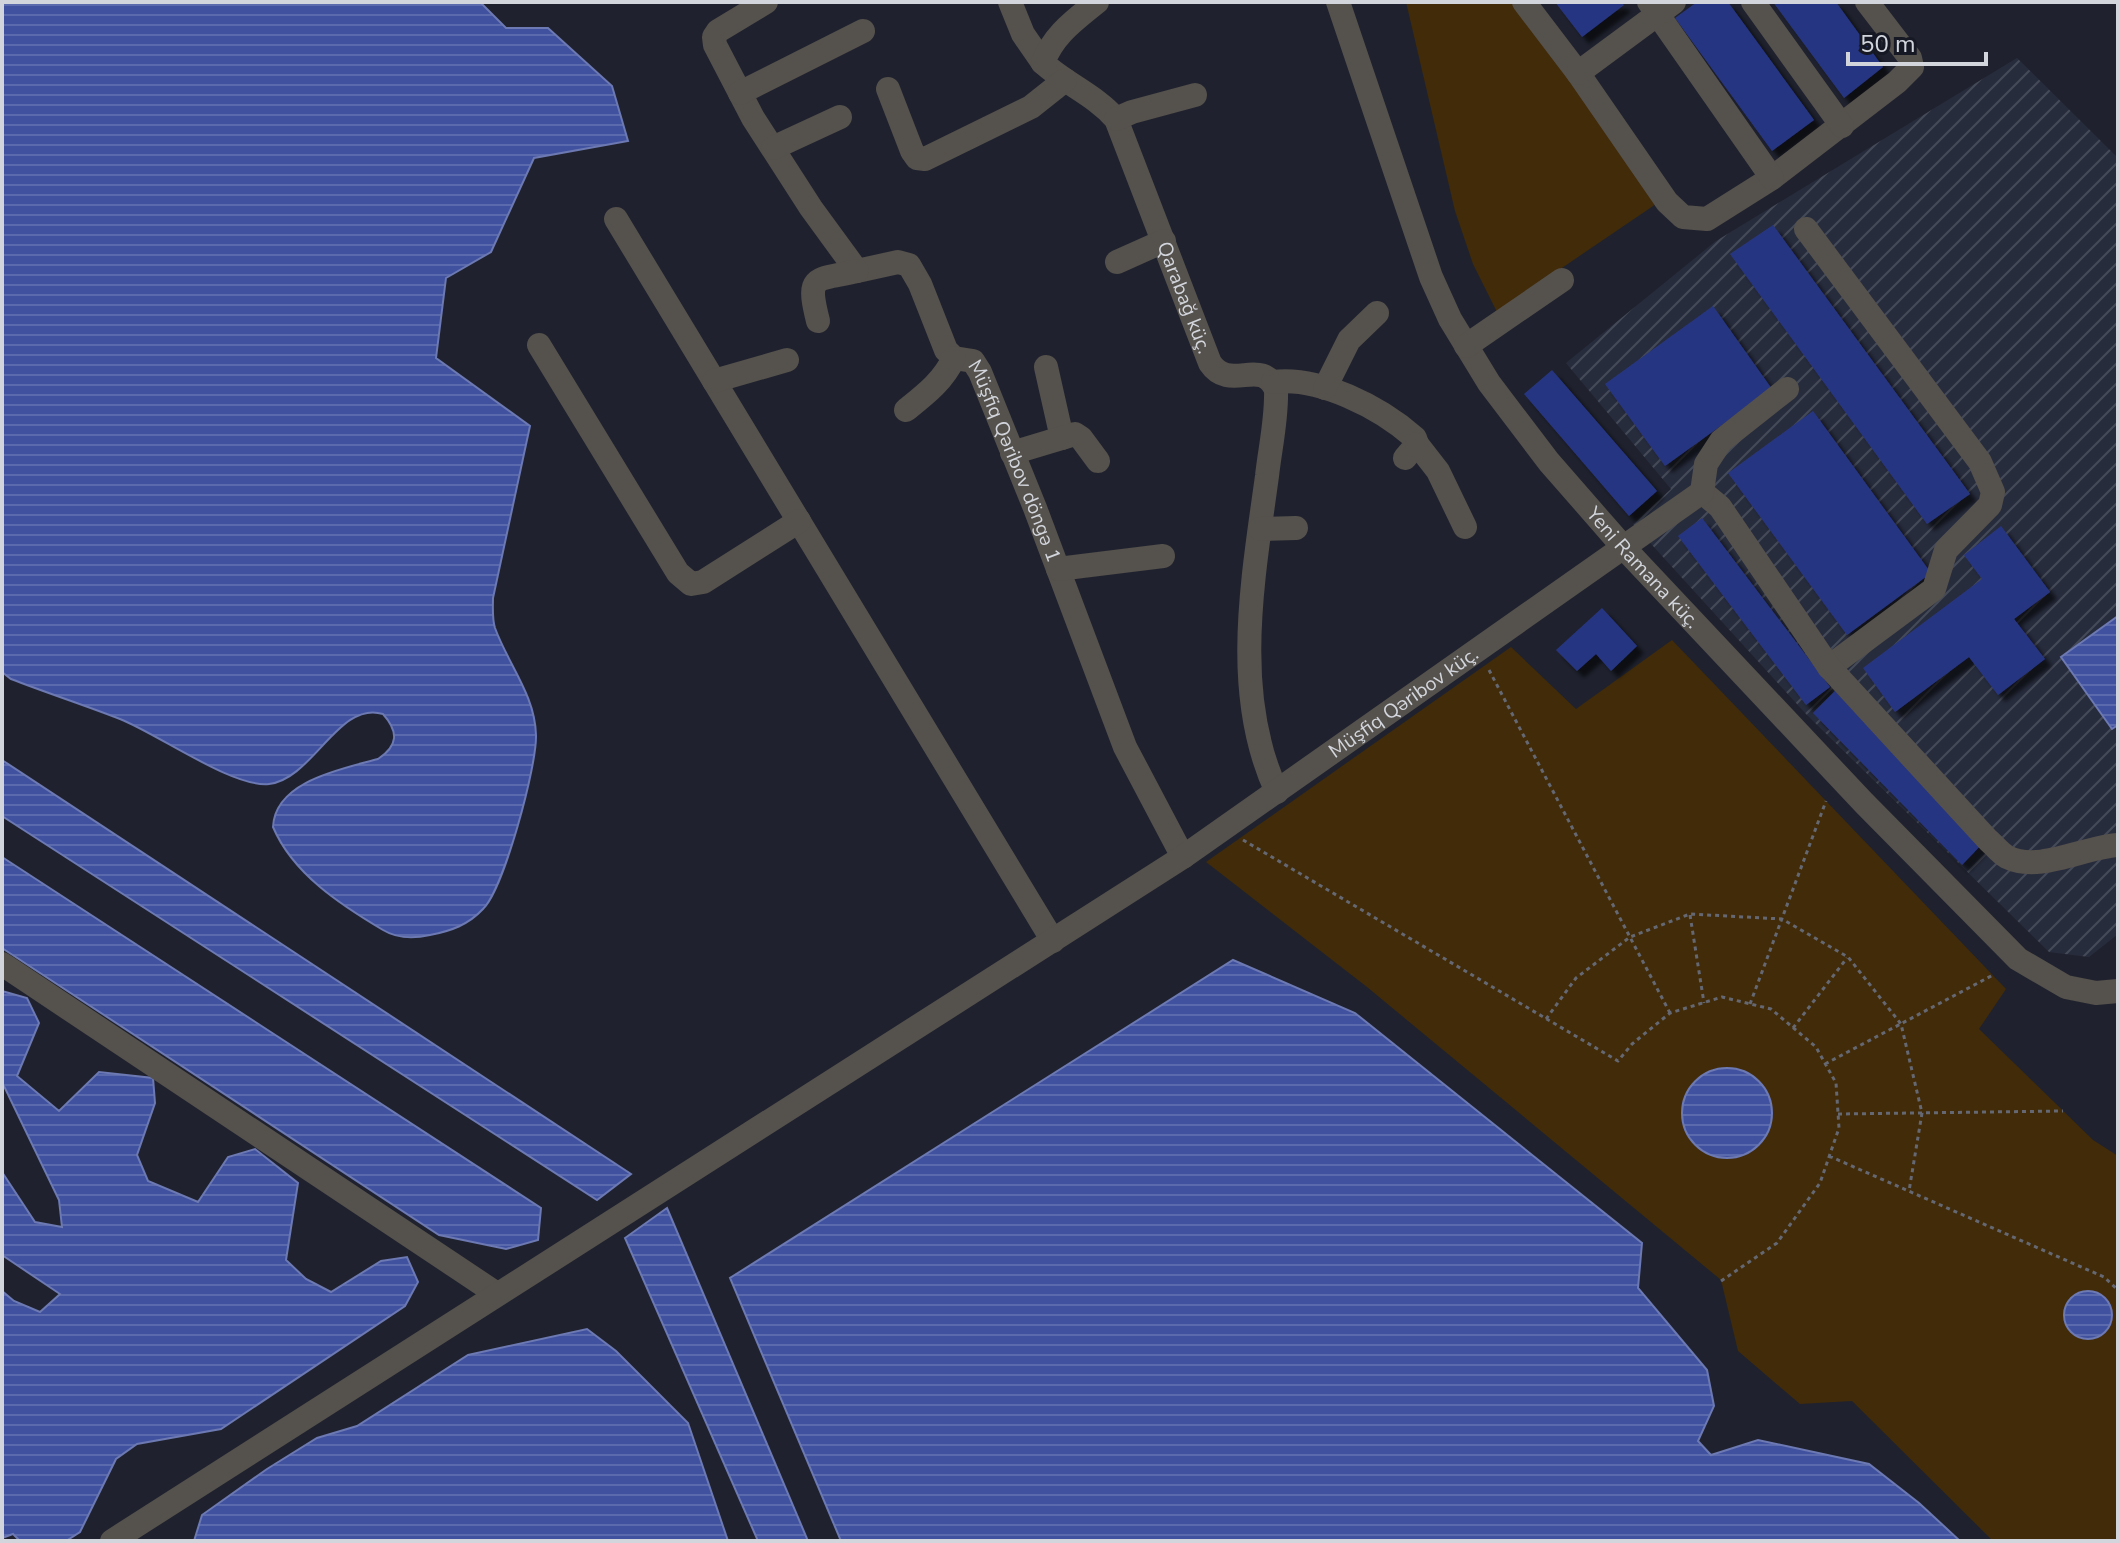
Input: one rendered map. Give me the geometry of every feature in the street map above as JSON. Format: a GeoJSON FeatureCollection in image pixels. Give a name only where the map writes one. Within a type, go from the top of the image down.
{"type":"FeatureCollection","features":[{"type":"Feature","properties":{"kind":"street"},"geometry":{"type":"LineString","coordinates":[[766,2],[718,31],[714,37],[715,45],[773,148],[811,208],[857,271],[818,281],[812,287],[818,321]]}},
{"type":"Feature","properties":{"kind":"street","name":"Qarabağ küç."},"geometry":{"type":"LineString","coordinates":[[1010,2],[1023,34],[1043,63],[1099,101],[1116,119],[1216,372],[1226,377],[1260,374],[1273,382]]}},
{"type":"Feature","properties":{"kind":"street"},"geometry":{"type":"LineString","coordinates":[[1043,63],[1060,34],[1097,2]]}},
{"type":"Feature","properties":{"kind":"street","name":"Yeni Ramana küç."},"geometry":{"type":"LineString","coordinates":[[1338,2],[1431,277],[1450,319],[1516,421],[1625,549],[1864,803],[2018,959],[2037,973],[2066,987],[2096,993],[2118,991]]}},
{"type":"Feature","properties":{"kind":"street"},"geometry":{"type":"LineString","coordinates":[[1524,2],[1578,73],[1667,202],[1683,217],[1707,219],[1772,178],[1842,126],[1912,67],[1910,58],[1867,2]]}},
{"type":"Feature","properties":{"kind":"street"},"geometry":{"type":"LineString","coordinates":[[1753,2],[1842,126]]}},
{"type":"Feature","properties":{"kind":"street"},"geometry":{"type":"LineString","coordinates":[[1578,73],[1661,6],[1772,178]]}},
{"type":"Feature","properties":{"kind":"street"},"geometry":{"type":"LineString","coordinates":[[740,93],[863,31]]}},
{"type":"Feature","properties":{"kind":"street"},"geometry":{"type":"LineString","coordinates":[[888,89],[912,151],[917,158],[925,159],[1031,107],[1065,80]]}},
{"type":"Feature","properties":{"kind":"street"},"geometry":{"type":"LineString","coordinates":[[1116,119],[1195,95]]}},
{"type":"Feature","properties":{"kind":"street"},"geometry":{"type":"LineString","coordinates":[[773,148],[840,117]]}},
{"type":"Feature","properties":{"kind":"street"},"geometry":{"type":"LineString","coordinates":[[616,219],[1053,941]]}},
{"type":"Feature","properties":{"kind":"street"},"geometry":{"type":"LineString","coordinates":[[1806,229],[1980,462],[1993,492],[1990,505],[1946,550],[1934,589],[1829,667]]}},
{"type":"Feature","properties":{"kind":"street"},"geometry":{"type":"LineString","coordinates":[[1117,262],[1164,241]]}},
{"type":"Feature","properties":{"kind":"street","name":"Müşfiq Qəribov döngə 1"},"geometry":{"type":"LineString","coordinates":[[857,271],[898,262],[909,265],[920,284],[946,350],[954,358],[973,361],[980,372],[1125,747],[1183,857]]}},
{"type":"Feature","properties":{"kind":"street"},"geometry":{"type":"LineString","coordinates":[[1466,346],[1562,280]]}},
{"type":"Feature","properties":{"kind":"street"},"geometry":{"type":"LineString","coordinates":[[1325,388],[1349,340],[1377,313]]}},
{"type":"Feature","properties":{"kind":"street"},"geometry":{"type":"LineString","coordinates":[[539,345],[678,573],[691,584],[703,582],[799,521]]}},
{"type":"Feature","properties":{"kind":"street"},"geometry":{"type":"LineString","coordinates":[[906,410],[938,384],[954,358]]}},
{"type":"Feature","properties":{"kind":"street"},"geometry":{"type":"LineString","coordinates":[[714,381],[787,360]]}},
{"type":"Feature","properties":{"kind":"street"},"geometry":{"type":"LineString","coordinates":[[1046,367],[1062,438]]}},
{"type":"Feature","properties":{"kind":"street"},"geometry":{"type":"LineString","coordinates":[[1277,792],[1264,765],[1254,725],[1250,620],[1277,400],[1273,382],[1304,381],[1325,388],[1354,399],[1406,430],[1415,438],[1411,451],[1438,471],[1465,527]]}},
{"type":"Feature","properties":{"kind":"street"},"geometry":{"type":"LineString","coordinates":[[1787,389],[1721,441],[1706,464],[1702,492],[1720,507],[1829,667],[1988,840],[2007,856],[2026,862],[2056,859],[2097,846],[2118,845]]}},
{"type":"Feature","properties":{"kind":"street"},"geometry":{"type":"LineString","coordinates":[[1012,453],[1075,434],[1098,461]]}},
{"type":"Feature","properties":{"kind":"street","name":"Müşfiq Qəribov küç."},"geometry":{"type":"LineString","coordinates":[[112,1541],[1183,857],[1702,492]]}},
{"type":"Feature","properties":{"kind":"street"},"geometry":{"type":"LineString","coordinates":[[1260,529],[1296,528]]}},
{"type":"Feature","properties":{"kind":"street"},"geometry":{"type":"LineString","coordinates":[[1058,569],[1163,556]]}},
{"type":"Feature","properties":{"kind":"street"},"geometry":{"type":"LineString","coordinates":[[2,964],[497,1294]]}},
{"type":"Feature","properties":{"kind":"path"},"geometry":{"type":"LineString","coordinates":[[1486,665],[1670,1013]]}},
{"type":"Feature","properties":{"kind":"path"},"geometry":{"type":"LineString","coordinates":[[1750,1004],[1826,801]]}},
{"type":"Feature","properties":{"kind":"path"},"geometry":{"type":"LineString","coordinates":[[1239,838],[1618,1061],[1632,1044],[1670,1013],[1722,997],[1771,1009],[1816,1047],[1836,1083],[1839,1128],[1820,1183],[1777,1243],[1721,1281]]}},
{"type":"Feature","properties":{"kind":"path"},"geometry":{"type":"LineString","coordinates":[[1690,914],[1704,1003]]}},
{"type":"Feature","properties":{"kind":"path"},"geometry":{"type":"LineString","coordinates":[[1546,1019],[1576,978],[1630,937],[1690,914],[1782,919],[1848,957],[1901,1024],[1922,1113],[1909,1191]]}},
{"type":"Feature","properties":{"kind":"path"},"geometry":{"type":"LineString","coordinates":[[1793,1028],[1848,957]]}},
{"type":"Feature","properties":{"kind":"path"},"geometry":{"type":"LineString","coordinates":[[1825,1064],[1993,975]]}},
{"type":"Feature","properties":{"kind":"path"},"geometry":{"type":"LineString","coordinates":[[1838,1114],[2063,1111]]}},
{"type":"Feature","properties":{"kind":"path"},"geometry":{"type":"LineString","coordinates":[[1829,1156],[2104,1277],[2118,1290]]}},
{"type":"Feature","properties":{"kind":"shaded area"},"geometry":{"type":"Polygon","coordinates":[[[1406,2],[1515,2],[1659,202],[1497,312],[1473,264],[1455,211],[1406,2]]]}},
{"type":"Feature","properties":{"kind":"shaded area"},"geometry":{"type":"Polygon","coordinates":[[[2017,58],[2118,158],[2118,934],[2089,957],[2049,952],[1806,714],[1633,524],[1671,489],[1566,363],[1716,241],[2017,58]]]}},
{"type":"Feature","properties":{"kind":"shaded area"},"geometry":{"type":"Polygon","coordinates":[[[1672,640],[2006,989],[1979,1029],[2093,1140],[2118,1156],[2118,1541],[1993,1541],[1852,1401],[1800,1404],[1738,1351],[1721,1280],[1367,987],[1206,862],[1511,647],[1576,709],[1672,640]]]}},
{"type":"Feature","properties":{"kind":"water"},"geometry":{"type":"Polygon","coordinates":[[[2,2],[480,2],[506,28],[548,28],[612,86],[628,141],[534,158],[491,252],[446,278],[436,358],[530,426],[493,598],[493,613],[500,641],[531,706],[536,735],[535,751],[518,826],[500,877],[483,909],[459,926],[412,938],[383,930],[335,899],[306,874],[282,844],[273,827],[277,811],[285,798],[298,788],[329,773],[378,759],[385,754],[393,744],[394,733],[383,714],[367,713],[353,718],[285,779],[269,784],[254,783],[216,769],[136,726],[11,679],[2,672],[2,2]]]}},
{"type":"Feature","properties":{"kind":"water"},"geometry":{"type":"Polygon","coordinates":[[[2118,616],[2118,725],[2112,729],[2061,657],[2118,616]]]}},
{"type":"Feature","properties":{"kind":"water"},"geometry":{"type":"Polygon","coordinates":[[[2,760],[631,1174],[597,1200],[2,816],[2,760]]]}},
{"type":"Feature","properties":{"kind":"water"},"geometry":{"type":"Polygon","coordinates":[[[2,857],[541,1208],[538,1240],[506,1249],[439,1235],[2,948],[2,857]]]}},
{"type":"Feature","properties":{"kind":"water"},"geometry":{"type":"Polygon","coordinates":[[[1233,960],[1355,1013],[1642,1243],[1638,1288],[1707,1370],[1714,1406],[1698,1441],[1711,1455],[1758,1440],[1869,1464],[1919,1503],[1960,1541],[841,1541],[730,1278],[1233,960]]]}},
{"type":"Feature","properties":{"kind":"water"},"geometry":{"type":"Polygon","coordinates":[[[2,991],[27,998],[39,1023],[17,1076],[59,1111],[99,1072],[153,1078],[155,1103],[137,1155],[148,1181],[198,1202],[228,1157],[255,1149],[298,1183],[286,1260],[306,1279],[331,1292],[381,1261],[407,1257],[418,1282],[405,1306],[221,1429],[137,1444],[116,1459],[80,1532],[66,1541],[20,1541],[13,1534],[2,1538],[2,1291],[14,1301],[40,1312],[60,1294],[2,1255],[2,1172],[35,1222],[62,1227],[59,1200],[2,1082],[2,991]]]}},
{"type":"Feature","properties":{"kind":"water"},"geometry":{"type":"Polygon","coordinates":[[[1727,1068],[1744,1072],[1759,1081],[1768,1096],[1772,1113],[1768,1130],[1759,1145],[1744,1154],[1727,1158],[1710,1154],[1695,1145],[1686,1130],[1682,1113],[1686,1096],[1695,1081],[1710,1072],[1727,1068]]]}},
{"type":"Feature","properties":{"kind":"water"},"geometry":{"type":"Polygon","coordinates":[[[667,1208],[808,1541],[758,1541],[625,1238],[667,1208]]]}},
{"type":"Feature","properties":{"kind":"water"},"geometry":{"type":"Polygon","coordinates":[[[2088,1291],[2105,1298],[2112,1315],[2105,1332],[2088,1339],[2071,1332],[2064,1315],[2071,1298],[2088,1291]]]}},
{"type":"Feature","properties":{"kind":"water"},"geometry":{"type":"Polygon","coordinates":[[[587,1329],[616,1351],[688,1423],[728,1541],[194,1541],[202,1515],[267,1469],[317,1438],[357,1426],[468,1355],[587,1329]]]}},
{"type":"Feature","properties":{"kind":"building"},"geometry":{"type":"Polygon","coordinates":[[[1555,2],[1621,2],[1624,5],[1582,37],[1555,2]]]}},
{"type":"Feature","properties":{"kind":"building"},"geometry":{"type":"Polygon","coordinates":[[[1697,2],[1728,2],[1814,120],[1772,151],[1675,18],[1697,2]]]}},
{"type":"Feature","properties":{"kind":"building"},"geometry":{"type":"Polygon","coordinates":[[[1773,2],[1836,2],[1883,67],[1844,98],[1773,2]]]}},
{"type":"Feature","properties":{"kind":"building"},"geometry":{"type":"Polygon","coordinates":[[[1773,225],[1970,494],[1927,524],[1730,254],[1773,225]]]}},
{"type":"Feature","properties":{"kind":"building"},"geometry":{"type":"Polygon","coordinates":[[[1713,306],[1772,389],[1665,466],[1605,384],[1713,306]]]}},
{"type":"Feature","properties":{"kind":"building"},"geometry":{"type":"Polygon","coordinates":[[[1552,370],[1657,491],[1629,516],[1524,394],[1552,370]]]}},
{"type":"Feature","properties":{"kind":"building"},"geometry":{"type":"Polygon","coordinates":[[[1813,411],[1931,573],[1847,635],[1728,473],[1813,411]]]}},
{"type":"Feature","properties":{"kind":"building"},"geometry":{"type":"Polygon","coordinates":[[[1702,518],[1830,687],[1806,705],[1678,536],[1702,518]]]}},
{"type":"Feature","properties":{"kind":"building"},"geometry":{"type":"Polygon","coordinates":[[[2001,526],[2050,592],[2014,619],[2045,659],[1998,695],[1969,657],[1895,712],[1863,668],[1982,579],[1964,555],[2001,526]]]}},
{"type":"Feature","properties":{"kind":"building"},"geometry":{"type":"Polygon","coordinates":[[[1602,608],[1637,646],[1611,671],[1596,654],[1577,671],[1556,650],[1602,608]]]}},
{"type":"Feature","properties":{"kind":"building"},"geometry":{"type":"Polygon","coordinates":[[[1835,691],[1983,843],[1962,865],[1813,713],[1835,691]]]}}]}
